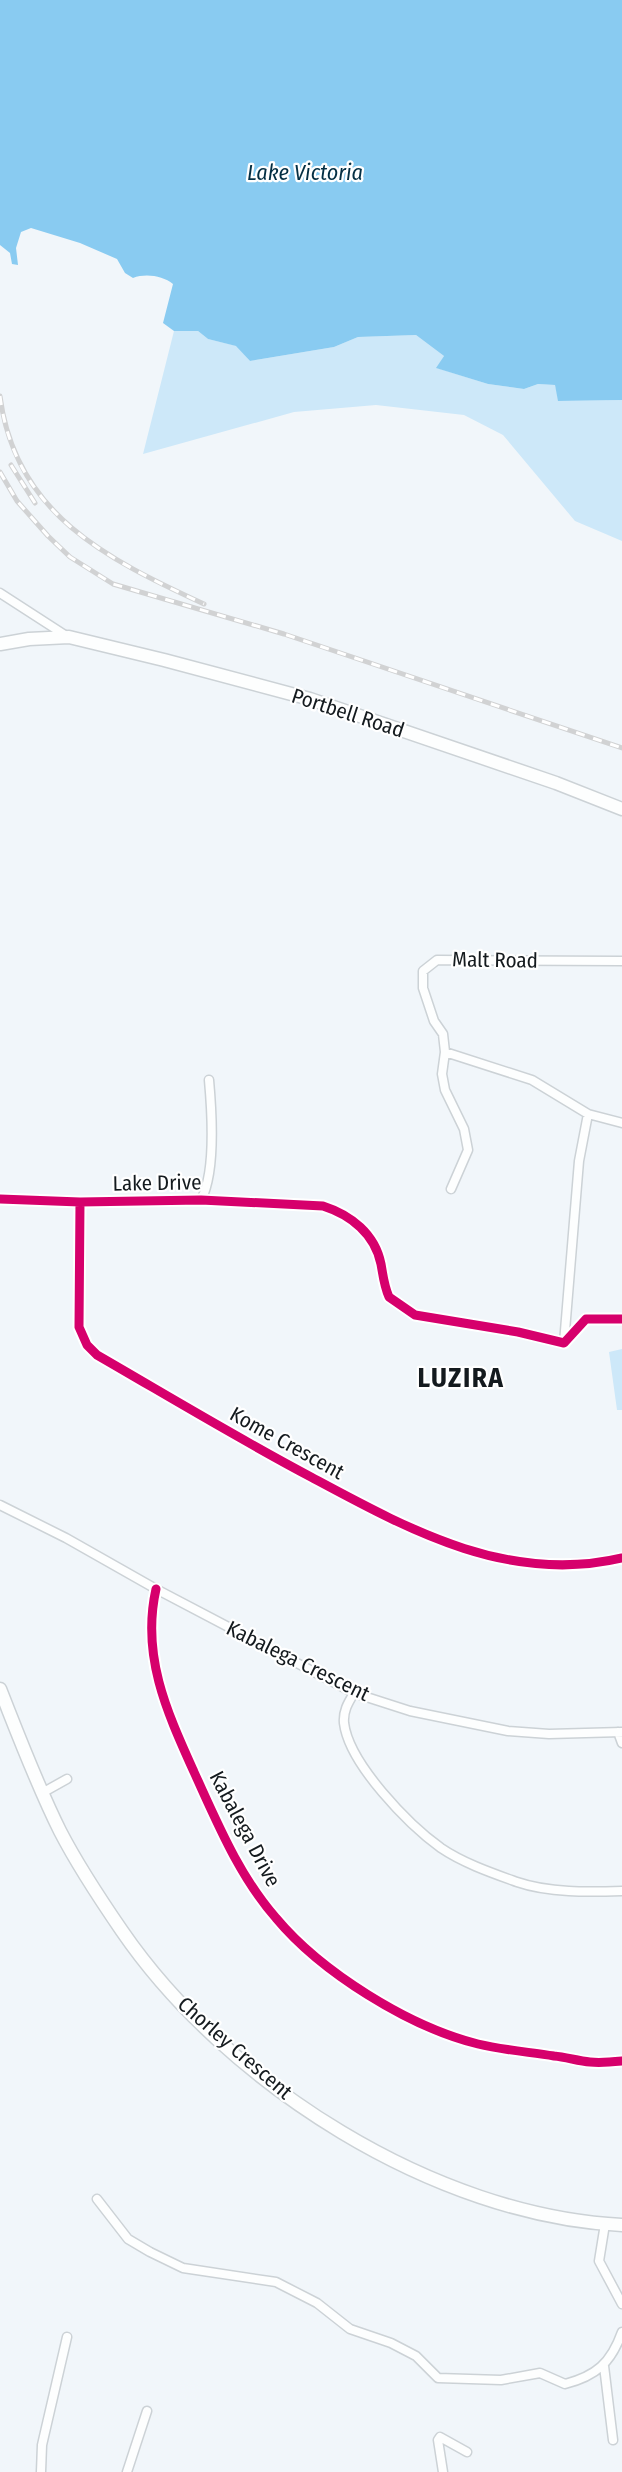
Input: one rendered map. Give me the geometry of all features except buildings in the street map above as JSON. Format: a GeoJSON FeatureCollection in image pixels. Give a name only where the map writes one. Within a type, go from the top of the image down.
{"type":"FeatureCollection","features":[{"type":"Feature","properties":{"kind":"main road"},"geometry":{"type":"LineString","coordinates":[[0,645],[29,639],[69,637]]}},
{"type":"Feature","properties":{"kind":"main road","name":"Portbell Road"},"geometry":{"type":"LineString","coordinates":[[69,637],[310,699],[556,783],[622,809]]}},
{"type":"Feature","properties":{"kind":"main road","name":"Chorley Crescent"},"geometry":{"type":"LineString","coordinates":[[0,1689],[42,1793],[93,1886],[124,1933],[163,1983],[221,2042],[309,2112],[387,2158],[436,2181],[498,2204],[549,2217],[622,2225]]}},
{"type":"Feature","properties":{"kind":"street"},"geometry":{"type":"LineString","coordinates":[[0,594],[69,637]]}},
{"type":"Feature","properties":{"kind":"street","name":"Malt Road"},"geometry":{"type":"LineString","coordinates":[[451,1189],[468,1150],[464,1129],[445,1090],[442,1074],[445,1052],[443,1034],[434,1021],[423,988],[423,971],[436,960],[622,961]]}},
{"type":"Feature","properties":{"kind":"street"},"geometry":{"type":"LineString","coordinates":[[445,1052],[532,1080],[588,1114],[622,1123]]}},
{"type":"Feature","properties":{"kind":"street"},"geometry":{"type":"LineString","coordinates":[[201,1200],[210,1177],[209,1080]]}},
{"type":"Feature","properties":{"kind":"street"},"geometry":{"type":"LineString","coordinates":[[564,1343],[576,1192],[588,1114]]}},
{"type":"Feature","properties":{"kind":"street","name":"Lake Drive"},"geometry":{"type":"LineString","coordinates":[[0,1199],[80,1202],[201,1200],[315,1205],[340,1213],[368,1234],[381,1262],[387,1292],[395,1302],[415,1315],[518,1332],[564,1343]]}},
{"type":"Feature","properties":{"kind":"street","name":"Kome Crescent"},"geometry":{"type":"LineString","coordinates":[[80,1202],[79,1327],[87,1345],[97,1355],[268,1454],[418,1533],[466,1549],[524,1562],[572,1565],[622,1558]]}},
{"type":"Feature","properties":{"kind":"street"},"geometry":{"type":"LineString","coordinates":[[564,1343],[586,1318],[622,1319]]}},
{"type":"Feature","properties":{"kind":"street","name":"Kabalega Crescent"},"geometry":{"type":"LineString","coordinates":[[0,1505],[66,1538],[156,1589],[354,1694],[410,1711],[508,1731],[549,1734],[620,1732]]}},
{"type":"Feature","properties":{"kind":"street","name":"Kabalega Drive"},"geometry":{"type":"LineString","coordinates":[[156,1589],[152,1608],[151,1642],[160,1687],[174,1725],[240,1867],[260,1898],[293,1938],[316,1959],[349,1982],[417,2020],[454,2036],[477,2044],[591,2062],[622,2061]]}},
{"type":"Feature","properties":{"kind":"street"},"geometry":{"type":"LineString","coordinates":[[354,1694],[346,1705],[344,1724],[360,1763],[398,1810],[442,1848],[519,1883],[559,1889],[622,1892]]}},
{"type":"Feature","properties":{"kind":"street"},"geometry":{"type":"LineString","coordinates":[[620,1732],[622,1743]]}},
{"type":"Feature","properties":{"kind":"street"},"geometry":{"type":"LineString","coordinates":[[42,1793],[67,1779]]}},
{"type":"Feature","properties":{"kind":"street"},"geometry":{"type":"LineString","coordinates":[[97,2199],[128,2240],[150,2252],[183,2268],[276,2282],[317,2303],[350,2329],[391,2343],[416,2356],[435,2377],[501,2380],[540,2373],[565,2384],[581,2379],[604,2366],[622,2332]]}},
{"type":"Feature","properties":{"kind":"street"},"geometry":{"type":"LineString","coordinates":[[605,2224],[599,2261],[622,2304]]}},
{"type":"Feature","properties":{"kind":"street"},"geometry":{"type":"LineString","coordinates":[[41,2472],[42,2445],[67,2337]]}},
{"type":"Feature","properties":{"kind":"street"},"geometry":{"type":"LineString","coordinates":[[604,2366],[613,2440]]}},
{"type":"Feature","properties":{"kind":"street"},"geometry":{"type":"LineString","coordinates":[[127,2472],[147,2410]]}},
{"type":"Feature","properties":{"kind":"street"},"geometry":{"type":"LineString","coordinates":[[443,2472],[438,2440],[440,2437],[467,2452]]}},
{"type":"Feature","properties":{"kind":"shaded area"},"geometry":{"type":"Polygon","coordinates":[[[174,331],[198,331],[208,339],[237,346],[250,361],[334,347],[358,337],[416,335],[444,356],[437,368],[488,384],[524,389],[538,384],[555,385],[559,401],[622,400],[622,541],[575,521],[503,435],[464,415],[376,405],[294,412],[143,454],[174,331]]]}},
{"type":"Feature","properties":{"kind":"shaded area"},"geometry":{"type":"Polygon","coordinates":[[[622,1349],[622,1410],[617,1410],[609,1352],[622,1349]]]}},
{"type":"Feature","properties":{"kind":"water","name":"Lake Victoria"},"geometry":{"type":"Polygon","coordinates":[[[0,0],[622,0],[622,400],[558,401],[555,385],[538,384],[524,389],[488,384],[436,368],[444,356],[416,335],[358,337],[334,347],[250,361],[236,346],[208,339],[198,331],[174,331],[163,323],[173,284],[154,276],[133,278],[125,273],[117,259],[80,243],[31,228],[21,232],[16,248],[18,265],[12,264],[10,253],[0,245],[0,0]]]}},
{"type":"Feature","properties":{"kind":"railway"},"geometry":{"type":"LineString","coordinates":[[0,396],[9,437],[25,472],[46,502],[71,527],[101,550],[133,569],[204,604]]}},
{"type":"Feature","properties":{"kind":"railway"},"geometry":{"type":"LineString","coordinates":[[11,465],[35,503]]}},
{"type":"Feature","properties":{"kind":"railway"},"geometry":{"type":"LineString","coordinates":[[0,472],[17,501],[48,536],[70,557],[113,584],[284,634],[622,748]]}},
{"type":"Feature","properties":{"kind":"cycle path"},"geometry":{"type":"LineString","coordinates":[[0,1199],[80,1202],[201,1200],[323,1206],[352,1220],[367,1235],[378,1253],[389,1297],[415,1315],[518,1332],[564,1343],[586,1319],[622,1319]]}},
{"type":"Feature","properties":{"kind":"cycle path"},"geometry":{"type":"LineString","coordinates":[[80,1202],[79,1327],[87,1345],[97,1355],[284,1463],[422,1533],[499,1558],[539,1564],[580,1564],[622,1558]]}},
{"type":"Feature","properties":{"kind":"cycle path"},"geometry":{"type":"LineString","coordinates":[[156,1589],[152,1614],[154,1661],[159,1683],[175,1728],[211,1810],[240,1867],[263,1902],[295,1938],[341,1977],[368,1995],[424,2025],[451,2036],[487,2046],[558,2057],[586,2061],[622,2061]]}},
{"type":"Feature","properties":{"kind":"district","name":"LUZIRA"},"geometry":{"type":"Point","coordinates":[461,1378]}}]}
